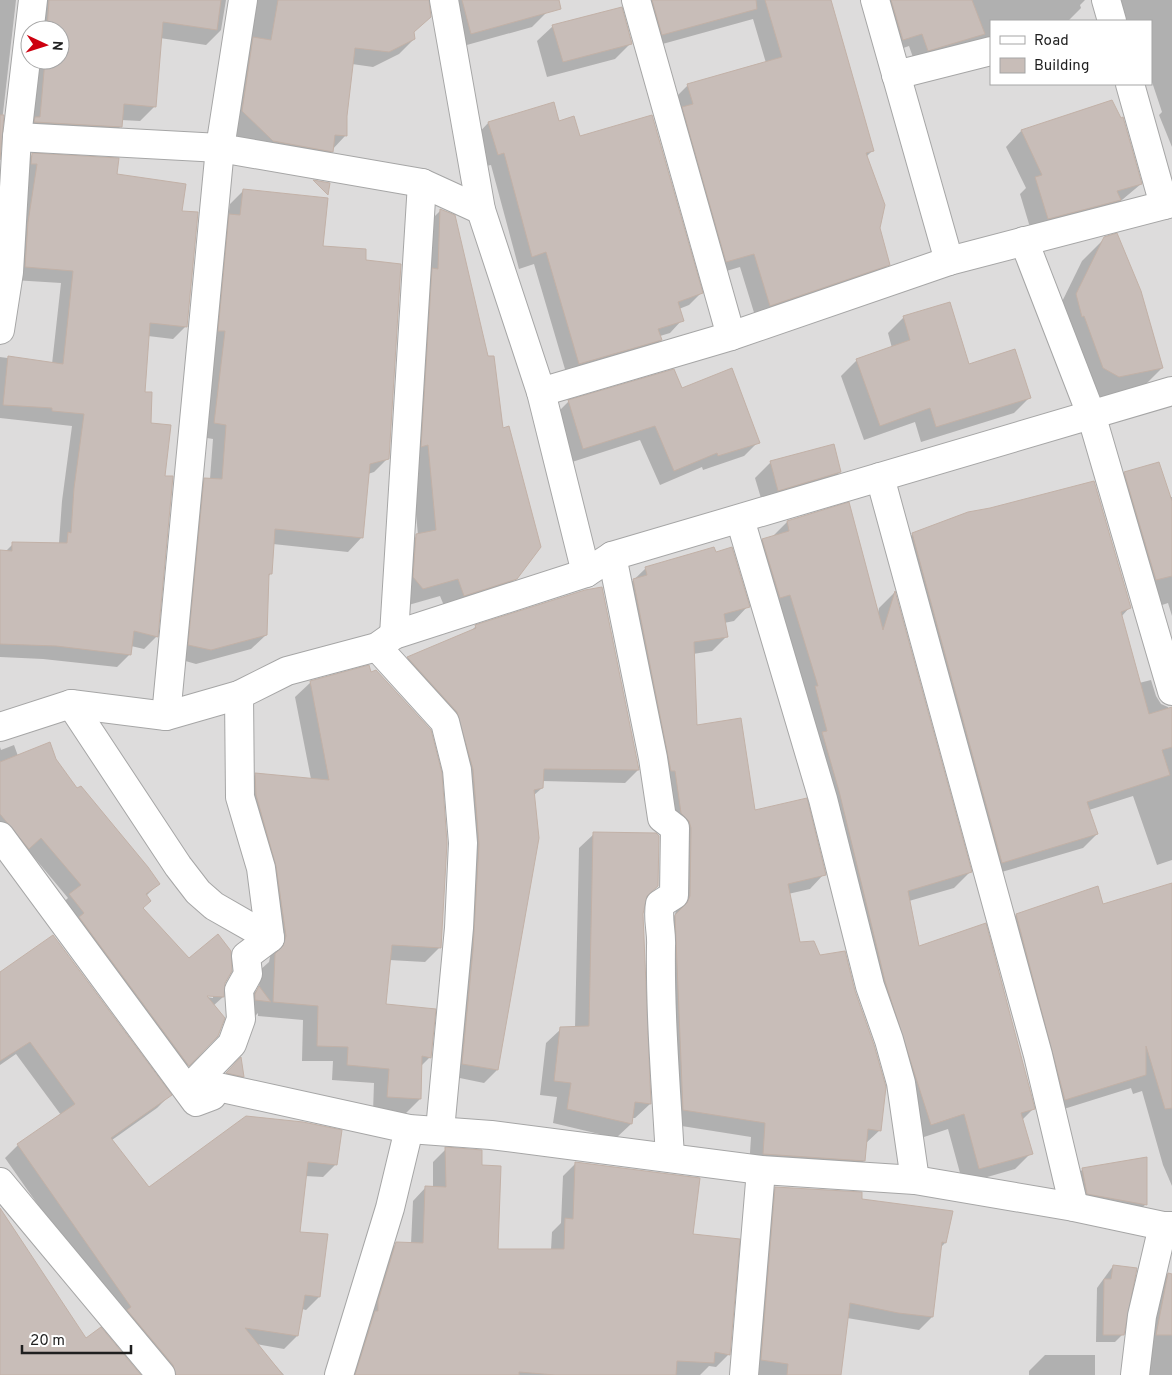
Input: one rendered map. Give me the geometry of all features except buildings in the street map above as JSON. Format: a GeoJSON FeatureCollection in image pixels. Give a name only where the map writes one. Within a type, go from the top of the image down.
{"type":"FeatureCollection","features":[{"type":"Feature","properties":{"kind":"street"},"geometry":{"type":"LineString","coordinates":[[0,330],[17,137],[33,0]]}},
{"type":"Feature","properties":{"kind":"street"},"geometry":{"type":"LineString","coordinates":[[166,716],[220,148],[242,0]]}},
{"type":"Feature","properties":{"kind":"street"},"geometry":{"type":"LineString","coordinates":[[444,0],[481,210],[541,392],[586,573]]}},
{"type":"Feature","properties":{"kind":"street"},"geometry":{"type":"LineString","coordinates":[[636,0],[731,336]]}},
{"type":"Feature","properties":{"kind":"street"},"geometry":{"type":"LineString","coordinates":[[875,0],[949,261]]}},
{"type":"Feature","properties":{"kind":"street"},"geometry":{"type":"LineString","coordinates":[[896,75],[990,51]]}},
{"type":"Feature","properties":{"kind":"street"},"geometry":{"type":"LineString","coordinates":[[541,392],[731,336],[949,261],[1168,204],[1130,85]]}},
{"type":"Feature","properties":{"kind":"street"},"geometry":{"type":"LineString","coordinates":[[17,137],[220,148],[422,183],[481,210]]}},
{"type":"Feature","properties":{"kind":"street"},"geometry":{"type":"LineString","coordinates":[[422,183],[386,641],[445,722],[457,770],[463,843],[459,928],[440,1130]]}},
{"type":"Feature","properties":{"kind":"street"},"geometry":{"type":"LineString","coordinates":[[1024,241],[1092,414],[1172,691]]}},
{"type":"Feature","properties":{"kind":"street"},"geometry":{"type":"LineString","coordinates":[[0,727],[71,704],[166,716],[238,695],[287,671],[386,641],[586,573],[612,556],[1172,392]]}},
{"type":"Feature","properties":{"kind":"street"},"geometry":{"type":"LineString","coordinates":[[880,477],[1038,1055],[1074,1207]]}},
{"type":"Feature","properties":{"kind":"street"},"geometry":{"type":"LineString","coordinates":[[740,519],[824,799],[870,986],[889,1040],[901,1083],[915,1180]]}},
{"type":"Feature","properties":{"kind":"street"},"geometry":{"type":"LineString","coordinates":[[612,556],[653,758],[662,818],[675,828],[674,895],[660,904],[658,917],[662,940],[660,990],[670,1157]]}},
{"type":"Feature","properties":{"kind":"street"},"geometry":{"type":"LineString","coordinates":[[238,695],[240,797],[261,868],[270,938]]}},
{"type":"Feature","properties":{"kind":"street"},"geometry":{"type":"LineString","coordinates":[[71,704],[178,866],[198,892],[214,906],[270,938]]}},
{"type":"Feature","properties":{"kind":"street"},"geometry":{"type":"LineString","coordinates":[[0,836],[196,1102],[212,1096],[195,1082]]}},
{"type":"Feature","properties":{"kind":"street"},"geometry":{"type":"LineString","coordinates":[[195,1082],[232,1044],[240,1019],[239,990],[248,974],[246,956],[270,938]]}},
{"type":"Feature","properties":{"kind":"street"},"geometry":{"type":"LineString","coordinates":[[195,1082],[409,1129],[440,1130],[670,1157],[761,1170],[915,1180],[1074,1207],[1167,1226],[1142,1316],[1135,1375]]}},
{"type":"Feature","properties":{"kind":"street"},"geometry":{"type":"LineString","coordinates":[[339,1375],[390,1208],[409,1129]]}},
{"type":"Feature","properties":{"kind":"street"},"geometry":{"type":"LineString","coordinates":[[744,1375],[761,1170]]}},
{"type":"Feature","properties":{"kind":"street"},"geometry":{"type":"LineString","coordinates":[[0,1182],[161,1375]]}},
{"type":"Feature","properties":{"kind":"shaded area"},"geometry":{"type":"Polygon","coordinates":[[[0,0],[1172,0],[1172,1375],[0,1375],[0,0]]]}}]}
